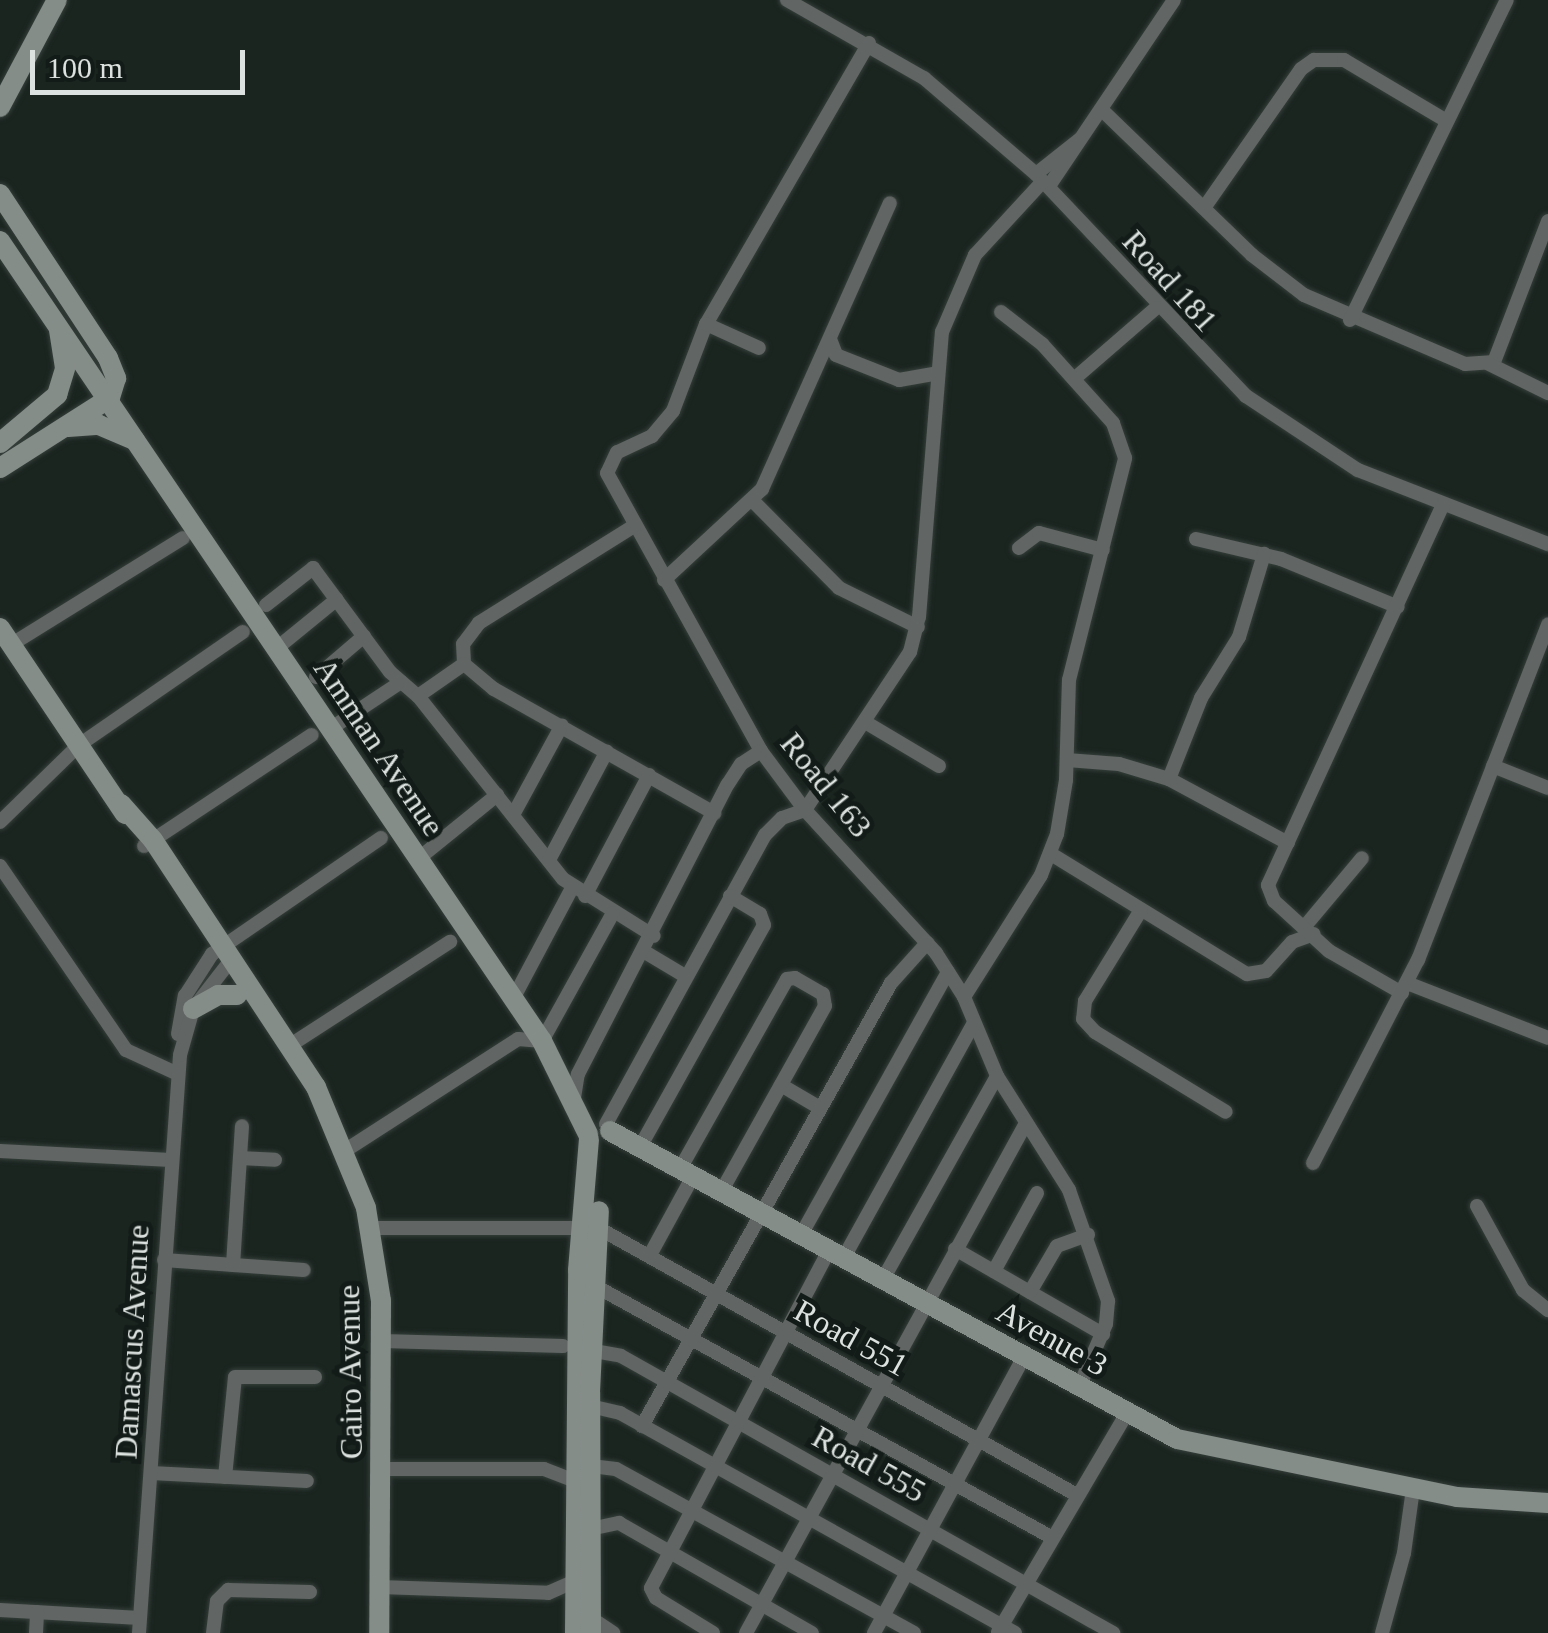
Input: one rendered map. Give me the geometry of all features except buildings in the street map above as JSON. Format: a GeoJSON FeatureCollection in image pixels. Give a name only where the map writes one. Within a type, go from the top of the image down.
{"type":"FeatureCollection","features":[{"type":"Feature","properties":{"kind":"street"},"geometry":{"type":"LineString","coordinates":[[0,106],[57,0]]}},
{"type":"Feature","properties":{"kind":"street","name":"Road 181"},"geometry":{"type":"LineString","coordinates":[[787,0],[869,43],[924,78],[1042,180],[1156,308],[1246,396],[1358,470],[1548,544]]}},
{"type":"Feature","properties":{"kind":"street"},"geometry":{"type":"LineString","coordinates":[[599,1134],[770,828],[805,810],[904,664],[918,627],[934,374],[948,312],[969,264],[1080,139],[1174,0]]}},
{"type":"Feature","properties":{"kind":"street"},"geometry":{"type":"LineString","coordinates":[[1350,320],[1506,0]]}},
{"type":"Feature","properties":{"kind":"street"},"geometry":{"type":"LineString","coordinates":[[759,348],[706,324],[869,43]]}},
{"type":"Feature","properties":{"kind":"street"},"geometry":{"type":"LineString","coordinates":[[1204,208],[1301,68],[1314,60],[1344,60],[1445,120]]}},
{"type":"Feature","properties":{"kind":"street"},"geometry":{"type":"LineString","coordinates":[[1102,110],[1291,285],[1350,320],[1464,364],[1489,364],[1548,393]]}},
{"type":"Feature","properties":{"kind":"street","name":"Amman Avenue"},"geometry":{"type":"LineString","coordinates":[[0,194],[108,358],[116,378],[110,398]]}},
{"type":"Feature","properties":{"kind":"street"},"geometry":{"type":"LineString","coordinates":[[664,580],[753,500],[890,202]]}},
{"type":"Feature","properties":{"kind":"street"},"geometry":{"type":"LineString","coordinates":[[1489,364],[1502,347],[1548,221]]}},
{"type":"Feature","properties":{"kind":"street","name":"Amman Avenue"},"geometry":{"type":"LineString","coordinates":[[0,241],[277,648],[321,732],[418,859],[542,1041],[599,1134],[584,1473],[590,1529],[591,1625]]}},
{"type":"Feature","properties":{"kind":"street"},"geometry":{"type":"LineString","coordinates":[[1074,379],[1156,308]]}},
{"type":"Feature","properties":{"kind":"street"},"geometry":{"type":"LineString","coordinates":[[964,997],[1051,854],[1067,760],[1069,680],[1125,449],[1113,423],[1074,379],[1002,312]]}},
{"type":"Feature","properties":{"kind":"street"},"geometry":{"type":"LineString","coordinates":[[0,444],[44,410],[61,387],[65,358],[56,318]]}},
{"type":"Feature","properties":{"kind":"street","name":"Road 163"},"geometry":{"type":"LineString","coordinates":[[706,324],[668,420],[617,452],[608,465],[609,481],[761,750],[805,810],[928,943],[964,997],[997,1076],[1088,1235],[1106,1287],[1103,1334]]}},
{"type":"Feature","properties":{"kind":"street"},"geometry":{"type":"LineString","coordinates":[[830,338],[836,354],[900,380],[934,374]]}},
{"type":"Feature","properties":{"kind":"street"},"geometry":{"type":"LineString","coordinates":[[0,468],[110,398]]}},
{"type":"Feature","properties":{"kind":"street"},"geometry":{"type":"LineString","coordinates":[[66,427],[99,425],[140,443]]}},
{"type":"Feature","properties":{"kind":"street"},"geometry":{"type":"LineString","coordinates":[[753,500],[839,588],[918,627]]}},
{"type":"Feature","properties":{"kind":"street"},"geometry":{"type":"LineString","coordinates":[[1444,504],[1268,891],[1336,955],[1405,988],[1548,1038]]}},
{"type":"Feature","properties":{"kind":"street"},"geometry":{"type":"LineString","coordinates":[[634,526],[479,623],[463,644],[464,664],[494,690],[714,813]]}},
{"type":"Feature","properties":{"kind":"street"},"geometry":{"type":"LineString","coordinates":[[1019,548],[1038,533],[1103,550]]}},
{"type":"Feature","properties":{"kind":"street"},"geometry":{"type":"LineString","coordinates":[[6,636],[183,538]]}},
{"type":"Feature","properties":{"kind":"street"},"geometry":{"type":"LineString","coordinates":[[1196,539],[1264,554],[1398,607]]}},
{"type":"Feature","properties":{"kind":"street"},"geometry":{"type":"LineString","coordinates":[[1169,779],[1201,698],[1239,638],[1264,554]]}},
{"type":"Feature","properties":{"kind":"street"},"geometry":{"type":"LineString","coordinates":[[266,605],[312,568],[548,860],[578,892],[654,936]]}},
{"type":"Feature","properties":{"kind":"street"},"geometry":{"type":"LineString","coordinates":[[277,648],[337,600]]}},
{"type":"Feature","properties":{"kind":"street"},"geometry":{"type":"LineString","coordinates":[[1314,1163],[1405,988],[1493,766],[1541,665],[1548,624]]}},
{"type":"Feature","properties":{"kind":"street"},"geometry":{"type":"LineString","coordinates":[[0,822],[80,744],[243,632]]}},
{"type":"Feature","properties":{"kind":"street","name":"Cairo Avenue"},"geometry":{"type":"LineString","coordinates":[[6,636],[221,957],[289,1046],[346,1150],[372,1228],[382,1342],[379,1633]]}},
{"type":"Feature","properties":{"kind":"street"},"geometry":{"type":"LineString","coordinates":[[316,677],[364,636]]}},
{"type":"Feature","properties":{"kind":"street"},"geometry":{"type":"LineString","coordinates":[[418,696],[464,664]]}},
{"type":"Feature","properties":{"kind":"street"},"geometry":{"type":"LineString","coordinates":[[148,843],[401,682]]}},
{"type":"Feature","properties":{"kind":"street"},"geometry":{"type":"LineString","coordinates":[[865,722],[939,766]]}},
{"type":"Feature","properties":{"kind":"street"},"geometry":{"type":"LineString","coordinates":[[512,815],[562,726]]}},
{"type":"Feature","properties":{"kind":"street"},"geometry":{"type":"LineString","coordinates":[[574,1098],[578,1074],[654,936],[740,764],[761,750]]}},
{"type":"Feature","properties":{"kind":"street"},"geometry":{"type":"LineString","coordinates":[[548,860],[608,751]]}},
{"type":"Feature","properties":{"kind":"street"},"geometry":{"type":"LineString","coordinates":[[1067,760],[1119,764],[1169,779],[1288,844]]}},
{"type":"Feature","properties":{"kind":"street"},"geometry":{"type":"LineString","coordinates":[[1493,766],[1548,788]]}},
{"type":"Feature","properties":{"kind":"street"},"geometry":{"type":"LineString","coordinates":[[513,999],[649,775]]}},
{"type":"Feature","properties":{"kind":"street"},"geometry":{"type":"LineString","coordinates":[[418,859],[496,795]]}},
{"type":"Feature","properties":{"kind":"street"},"geometry":{"type":"LineString","coordinates":[[221,957],[381,838]]}},
{"type":"Feature","properties":{"kind":"street"},"geometry":{"type":"LineString","coordinates":[[1051,854],[1246,974],[1266,971],[1292,942],[1310,929],[1362,858]]}},
{"type":"Feature","properties":{"kind":"street"},"geometry":{"type":"LineString","coordinates":[[0,866],[126,1050],[178,1074]]}},
{"type":"Feature","properties":{"kind":"street"},"geometry":{"type":"LineString","coordinates":[[640,1147],[764,925],[760,914],[730,896]]}},
{"type":"Feature","properties":{"kind":"street"},"geometry":{"type":"LineString","coordinates":[[1141,910],[1085,1001],[1083,1019],[1094,1032],[1226,1112]]}},
{"type":"Feature","properties":{"kind":"street"},"geometry":{"type":"LineString","coordinates":[[346,1150],[512,1042],[542,1041],[613,913]]}},
{"type":"Feature","properties":{"kind":"street"},"geometry":{"type":"LineString","coordinates":[[289,1046],[450,942]]}},
{"type":"Feature","properties":{"kind":"street"},"geometry":{"type":"LineString","coordinates":[[642,1426],[891,983],[928,943]]}},
{"type":"Feature","properties":{"kind":"street"},"geometry":{"type":"LineString","coordinates":[[645,952],[685,976]]}},
{"type":"Feature","properties":{"kind":"street","name":"Cairo Avenue"},"geometry":{"type":"LineString","coordinates":[[221,957],[237,995],[330,1118]]}},
{"type":"Feature","properties":{"kind":"street","name":"Damascus Avenue"},"geometry":{"type":"LineString","coordinates":[[180,1056],[192,1009],[221,957]]}},
{"type":"Feature","properties":{"kind":"street","name":"Damascus Avenue"},"geometry":{"type":"LineString","coordinates":[[140,1626],[185,996],[221,957]]}},
{"type":"Feature","properties":{"kind":"street"},"geometry":{"type":"LineString","coordinates":[[801,1236],[948,972]]}},
{"type":"Feature","properties":{"kind":"street"},"geometry":{"type":"LineString","coordinates":[[650,1255],[686,1173],[787,979],[796,978],[826,1000],[720,1192]]}},
{"type":"Feature","properties":{"kind":"street"},"geometry":{"type":"LineString","coordinates":[[192,1009],[208,998],[237,995]]}},
{"type":"Feature","properties":{"kind":"street"},"geometry":{"type":"LineString","coordinates":[[714,1633],[659,1600],[651,1588],[784,1333],[836,1255],[974,1024]]}},
{"type":"Feature","properties":{"kind":"street"},"geometry":{"type":"LineString","coordinates":[[882,1280],[997,1076]]}},
{"type":"Feature","properties":{"kind":"street"},"geometry":{"type":"LineString","coordinates":[[780,1085],[820,1108]]}},
{"type":"Feature","properties":{"kind":"street"},"geometry":{"type":"LineString","coordinates":[[746,1633],[1026,1123]]}},
{"type":"Feature","properties":{"kind":"street"},"geometry":{"type":"LineString","coordinates":[[232,1265],[242,1126]]}},
{"type":"Feature","properties":{"kind":"street","name":"Avenue 3"},"geometry":{"type":"LineString","coordinates":[[599,1134],[640,1147],[1127,1413],[1200,1446],[1412,1489],[1548,1503]]}},
{"type":"Feature","properties":{"kind":"street"},"geometry":{"type":"LineString","coordinates":[[0,1152],[171,1160]]}},
{"type":"Feature","properties":{"kind":"street"},"geometry":{"type":"LineString","coordinates":[[240,1158],[275,1160]]}},
{"type":"Feature","properties":{"kind":"street"},"geometry":{"type":"LineString","coordinates":[[994,1271],[1037,1193]]}},
{"type":"Feature","properties":{"kind":"street"},"geometry":{"type":"LineString","coordinates":[[1477,1206],[1523,1290],[1548,1310]]}},
{"type":"Feature","properties":{"kind":"street"},"geometry":{"type":"LineString","coordinates":[[372,1228],[592,1237]]}},
{"type":"Feature","properties":{"kind":"street"},"geometry":{"type":"LineString","coordinates":[[1030,1292],[1057,1246],[1088,1235]]}},
{"type":"Feature","properties":{"kind":"street","name":"Amman Avenue"},"geometry":{"type":"LineString","coordinates":[[576,1633],[575,1582],[594,1351],[596,1288],[592,1237]]}},
{"type":"Feature","properties":{"kind":"street","name":"Road 551"},"geometry":{"type":"LineString","coordinates":[[592,1237],[650,1255],[1077,1495]]}},
{"type":"Feature","properties":{"kind":"street"},"geometry":{"type":"LineString","coordinates":[[955,1248],[1103,1334],[1079,1387]]}},
{"type":"Feature","properties":{"kind":"street"},"geometry":{"type":"LineString","coordinates":[[164,1260],[304,1270]]}},
{"type":"Feature","properties":{"kind":"street"},"geometry":{"type":"LineString","coordinates":[[596,1288],[1051,1537]]}},
{"type":"Feature","properties":{"kind":"street"},"geometry":{"type":"LineString","coordinates":[[382,1342],[563,1346]]}},
{"type":"Feature","properties":{"kind":"street","name":"Road 555"},"geometry":{"type":"LineString","coordinates":[[594,1351],[621,1356],[1113,1633]]}},
{"type":"Feature","properties":{"kind":"street"},"geometry":{"type":"LineString","coordinates":[[874,1633],[1024,1357]]}},
{"type":"Feature","properties":{"kind":"street"},"geometry":{"type":"LineString","coordinates":[[224,1477],[235,1377],[315,1377]]}},
{"type":"Feature","properties":{"kind":"street"},"geometry":{"type":"LineString","coordinates":[[590,1406],[642,1426],[908,1572],[1004,1630],[1051,1537],[1127,1413]]}},
{"type":"Feature","properties":{"kind":"street"},"geometry":{"type":"LineString","coordinates":[[382,1469],[544,1469],[584,1473],[616,1468],[914,1633]]}},
{"type":"Feature","properties":{"kind":"street"},"geometry":{"type":"LineString","coordinates":[[151,1473],[307,1482]]}},
{"type":"Feature","properties":{"kind":"street"},"geometry":{"type":"LineString","coordinates":[[1382,1633],[1404,1553],[1412,1489]]}},
{"type":"Feature","properties":{"kind":"street","name":"Avenue 3"},"geometry":{"type":"LineString","coordinates":[[1501,1500],[1548,1493]]}},
{"type":"Feature","properties":{"kind":"street"},"geometry":{"type":"LineString","coordinates":[[590,1529],[612,1521],[812,1633]]}},
{"type":"Feature","properties":{"kind":"street"},"geometry":{"type":"LineString","coordinates":[[380,1586],[548,1593],[575,1582]]}},
{"type":"Feature","properties":{"kind":"street"},"geometry":{"type":"LineString","coordinates":[[212,1633],[217,1601],[228,1590],[310,1592]]}},
{"type":"Feature","properties":{"kind":"street"},"geometry":{"type":"LineString","coordinates":[[0,1610],[140,1626]]}},
{"type":"Feature","properties":{"kind":"street"},"geometry":{"type":"LineString","coordinates":[[36,1633],[37,1612]]}},
{"type":"Feature","properties":{"kind":"street"},"geometry":{"type":"LineString","coordinates":[[591,1625],[613,1633]]}}]}
